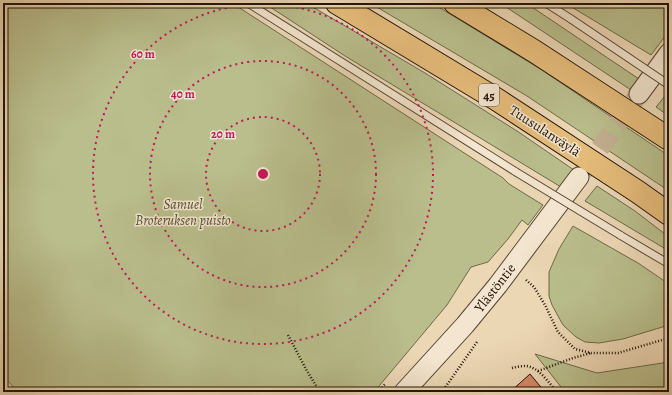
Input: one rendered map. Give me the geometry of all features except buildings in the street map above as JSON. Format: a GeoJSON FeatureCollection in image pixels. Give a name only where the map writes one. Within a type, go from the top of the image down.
{"type":"FeatureCollection","features":[{"type":"Feature","properties":{"kind":"highway","name":"Tuusulanväylä"},"geometry":{"type":"LineString","coordinates":[[337,3],[496,99],[669,214]]}},
{"type":"Feature","properties":{"kind":"highway"},"geometry":{"type":"LineString","coordinates":[[455,3],[534,51],[669,139]]}},
{"type":"Feature","properties":{"kind":"street"},"geometry":{"type":"LineString","coordinates":[[639,94],[669,53]]}},
{"type":"Feature","properties":{"kind":"street","name":"Ylästöntie"},"geometry":{"type":"LineString","coordinates":[[404,392],[465,325],[498,285],[579,177]]}},
{"type":"Feature","properties":{"kind":"lane"},"geometry":{"type":"LineString","coordinates":[[248,3],[516,172],[669,264]]}},
{"type":"Feature","properties":{"kind":"lane"},"geometry":{"type":"LineString","coordinates":[[546,3],[669,85]]}},
{"type":"Feature","properties":{"kind":"path"},"geometry":{"type":"LineString","coordinates":[[525,280],[534,287],[545,305],[558,332],[575,348],[591,353],[618,354],[669,338]]}},
{"type":"Feature","properties":{"kind":"path"},"geometry":{"type":"LineString","coordinates":[[288,335],[320,392]]}},
{"type":"Feature","properties":{"kind":"path"},"geometry":{"type":"LineString","coordinates":[[538,371],[591,353]]}},
{"type":"Feature","properties":{"kind":"path"},"geometry":{"type":"LineString","coordinates":[[512,368],[526,366],[538,371],[556,392]]}},
{"type":"Feature","properties":{"kind":"green space","name":"Samuel Broteruksen puisto"},"geometry":{"type":"Polygon","coordinates":[[[3,3],[232,3],[543,205],[528,225],[522,220],[488,262],[471,267],[447,305],[374,392],[18,392],[3,376],[3,3]]]}},
{"type":"Feature","properties":{"kind":"green space"},"geometry":{"type":"Polygon","coordinates":[[[264,3],[306,3],[425,73],[517,131],[574,170],[561,187],[345,56],[264,3]]]}},
{"type":"Feature","properties":{"kind":"green space"},"geometry":{"type":"Polygon","coordinates":[[[370,3],[432,3],[542,70],[669,156],[669,191],[527,96],[370,3]]]}},
{"type":"Feature","properties":{"kind":"green space"},"geometry":{"type":"Polygon","coordinates":[[[500,3],[526,3],[639,79],[631,90],[500,3]]]}},
{"type":"Feature","properties":{"kind":"green space"},"geometry":{"type":"Polygon","coordinates":[[[565,3],[669,3],[669,31],[651,55],[565,3]]]}},
{"type":"Feature","properties":{"kind":"green space"},"geometry":{"type":"Polygon","coordinates":[[[665,96],[669,99],[669,116],[656,107],[665,96]]]}},
{"type":"Feature","properties":{"kind":"green space"},"geometry":{"type":"Polygon","coordinates":[[[597,186],[635,211],[669,237],[669,251],[585,201],[597,186]]]}},
{"type":"Feature","properties":{"kind":"green space"},"geometry":{"type":"Polygon","coordinates":[[[573,226],[638,263],[669,284],[669,325],[623,339],[599,343],[585,342],[576,337],[563,325],[552,305],[549,296],[549,272],[559,249],[573,226]]]}},
{"type":"Feature","properties":{"kind":"green space"},"geometry":{"type":"Polygon","coordinates":[[[535,354],[597,373],[669,362],[669,392],[565,392],[535,354]]]}},
{"type":"Feature","properties":{"kind":"tunnel"},"geometry":{"type":"LineString","coordinates":[[583,172],[639,94]]}}]}
